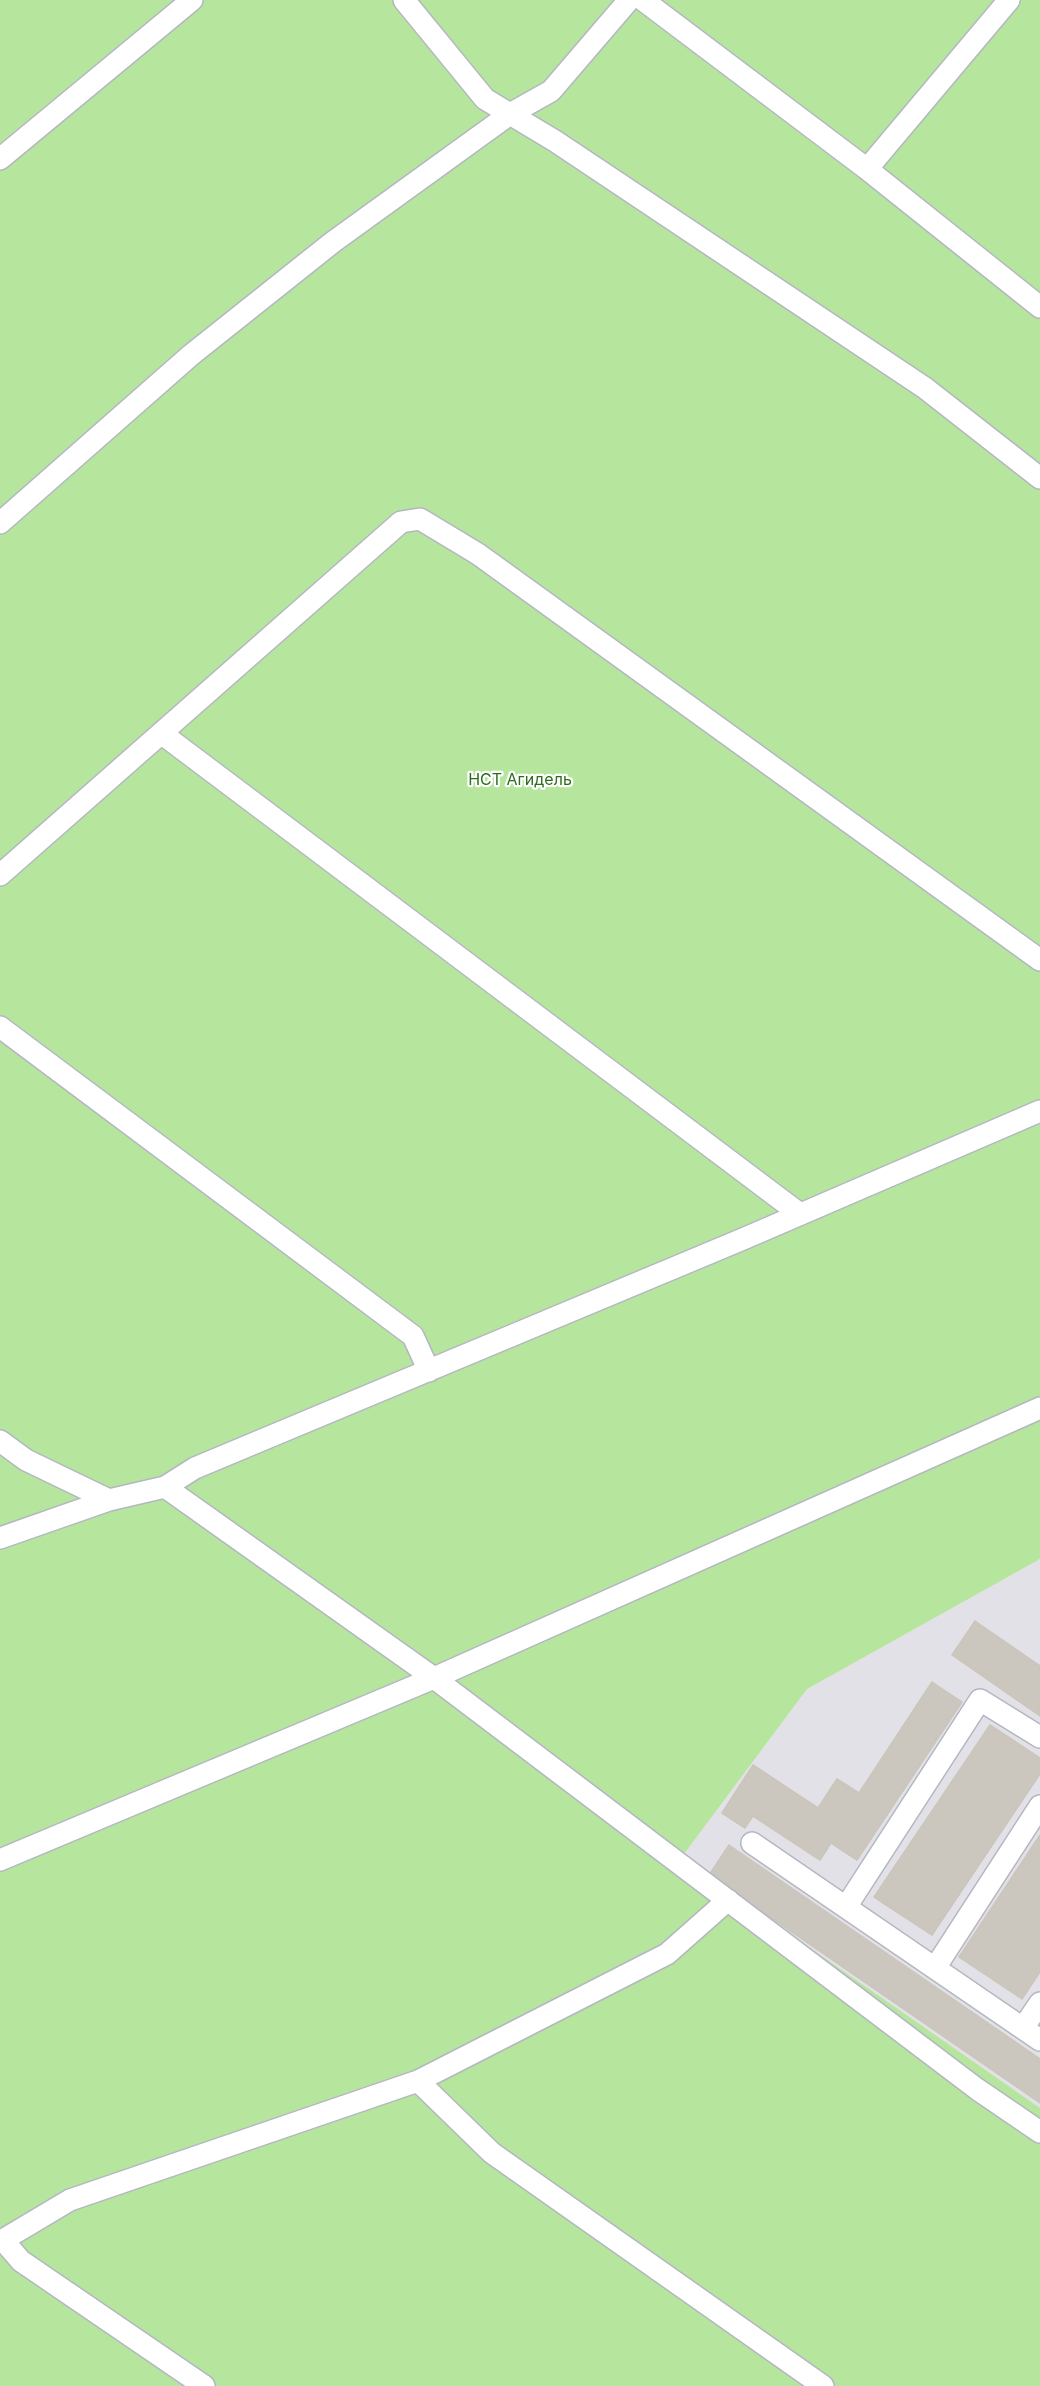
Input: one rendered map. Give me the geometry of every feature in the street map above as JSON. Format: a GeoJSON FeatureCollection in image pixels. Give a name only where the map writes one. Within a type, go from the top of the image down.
{"type":"FeatureCollection","features":[{"type":"Feature","properties":{"kind":"lane"},"geometry":{"type":"LineString","coordinates":[[0,159],[192,0]]}},
{"type":"Feature","properties":{"kind":"lane"},"geometry":{"type":"LineString","coordinates":[[404,0],[485,99],[555,141],[925,388],[1040,478]]}},
{"type":"Feature","properties":{"kind":"lane"},"geometry":{"type":"LineString","coordinates":[[0,523],[191,355],[333,242],[510,114],[551,91],[629,0]]}},
{"type":"Feature","properties":{"kind":"lane"},"geometry":{"type":"LineString","coordinates":[[643,0],[867,169],[1040,307]]}},
{"type":"Feature","properties":{"kind":"lane"},"geometry":{"type":"LineString","coordinates":[[867,169],[1009,0]]}},
{"type":"Feature","properties":{"kind":"lane"},"geometry":{"type":"LineString","coordinates":[[0,875],[401,522],[420,519],[488,561],[1040,960]]}},
{"type":"Feature","properties":{"kind":"lane"},"geometry":{"type":"LineString","coordinates":[[161,733],[800,1214]]}},
{"type":"Feature","properties":{"kind":"lane"},"geometry":{"type":"LineString","coordinates":[[0,1027],[413,1336],[429,1371]]}},
{"type":"Feature","properties":{"kind":"lane"},"geometry":{"type":"LineString","coordinates":[[0,1538],[109,1500],[165,1487],[195,1468],[1040,1111]]}},
{"type":"Feature","properties":{"kind":"lane"},"geometry":{"type":"LineString","coordinates":[[0,1860],[434,1678],[1040,1408]]}},
{"type":"Feature","properties":{"kind":"lane"},"geometry":{"type":"LineString","coordinates":[[0,1441],[26,1460],[109,1500]]}},
{"type":"Feature","properties":{"kind":"lane"},"geometry":{"type":"LineString","coordinates":[[165,1487],[434,1678],[968,2082],[1040,2132]]}},
{"type":"Feature","properties":{"kind":"lane"},"geometry":{"type":"LineString","coordinates":[[846,1907],[980,1700],[1040,1737]]}},
{"type":"Feature","properties":{"kind":"lane"},"geometry":{"type":"LineString","coordinates":[[935,1968],[1040,1806]]}},
{"type":"Feature","properties":{"kind":"lane"},"geometry":{"type":"LineString","coordinates":[[752,1843],[1031,2034],[1040,2002]]}},
{"type":"Feature","properties":{"kind":"lane"},"geometry":{"type":"LineString","coordinates":[[204,2386],[21,2261],[1,2239],[70,2200],[418,2081],[667,1953],[728,1900]]}},
{"type":"Feature","properties":{"kind":"lane"},"geometry":{"type":"LineString","coordinates":[[418,2081],[492,2153],[823,2386]]}},
{"type":"Feature","properties":{"kind":"shaded area"},"geometry":{"type":"Polygon","coordinates":[[[1040,1559],[1040,2108],[681,1858],[807,1689],[1040,1559]]]}},
{"type":"Feature","properties":{"kind":"green space","name":"НСТ Агидель"},"geometry":{"type":"Polygon","coordinates":[[[0,0],[1040,0],[1040,1559],[807,1689],[681,1858],[1040,2108],[1040,2386],[0,2386],[0,0]]]}},
{"type":"Feature","properties":{"kind":"building"},"geometry":{"type":"Polygon","coordinates":[[[975,1621],[1040,1666],[1040,1716],[952,1655],[975,1621]]]}},
{"type":"Feature","properties":{"kind":"building"},"geometry":{"type":"Polygon","coordinates":[[[932,1682],[962,1702],[857,1860],[831,1843],[820,1860],[753,1816],[745,1828],[722,1813],[753,1765],[818,1808],[837,1779],[859,1793],[932,1682]]]}},
{"type":"Feature","properties":{"kind":"building"},"geometry":{"type":"Polygon","coordinates":[[[990,1725],[1040,1758],[1040,1774],[932,1935],[874,1897],[990,1725]]]}},
{"type":"Feature","properties":{"kind":"building"},"geometry":{"type":"Polygon","coordinates":[[[1040,1835],[1040,1972],[1022,1999],[959,1957],[1040,1835]]]}},
{"type":"Feature","properties":{"kind":"building"},"geometry":{"type":"Polygon","coordinates":[[[729,1845],[1040,2059],[1040,2103],[709,1875],[729,1845]]]}}]}
